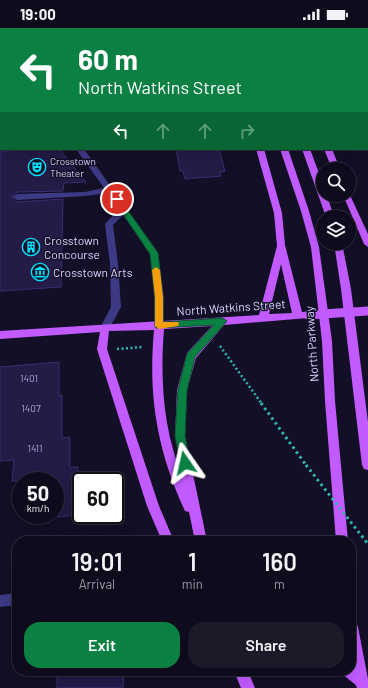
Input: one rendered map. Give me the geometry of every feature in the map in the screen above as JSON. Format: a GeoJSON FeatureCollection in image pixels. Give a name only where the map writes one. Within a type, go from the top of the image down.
{"type":"FeatureCollection","features":[{"type":"Feature","properties":{"kind":"main road"},"geometry":{"type":"LineString","coordinates":[[260,150],[278,213],[281,244],[303,316]]}},
{"type":"Feature","properties":{"kind":"main road","name":"North Parkway"},"geometry":{"type":"LineString","coordinates":[[284,150],[306,211],[315,247],[326,341],[342,536]]}},
{"type":"Feature","properties":{"kind":"main road"},"geometry":{"type":"LineString","coordinates":[[306,150],[316,176]]}},
{"type":"Feature","properties":{"kind":"main road"},"geometry":{"type":"LineString","coordinates":[[328,150],[333,162]]}},
{"type":"Feature","properties":{"kind":"main road"},"geometry":{"type":"LineString","coordinates":[[350,202],[368,244]]}},
{"type":"Feature","properties":{"kind":"main road"},"geometry":{"type":"LineString","coordinates":[[263,318],[271,291],[281,244]]}},
{"type":"Feature","properties":{"kind":"main road"},"geometry":{"type":"LineString","coordinates":[[339,250],[346,289],[368,465]]}},
{"type":"Feature","properties":{"kind":"main road","name":"North Watkins Street"},"geometry":{"type":"LineString","coordinates":[[0,334],[159,326],[368,311]]}},
{"type":"Feature","properties":{"kind":"main road"},"geometry":{"type":"LineString","coordinates":[[201,536],[180,436],[182,390],[191,356],[222,321]]}},
{"type":"Feature","properties":{"kind":"main road"},"geometry":{"type":"LineString","coordinates":[[159,326],[157,347],[160,405],[168,453],[200,536]]}},
{"type":"Feature","properties":{"kind":"main road"},"geometry":{"type":"LineString","coordinates":[[105,328],[102,349],[153,506],[166,536]]}},
{"type":"Feature","properties":{"kind":"main road"},"geometry":{"type":"LineString","coordinates":[[356,653],[363,688]]}},
{"type":"Feature","properties":{"kind":"main road"},"geometry":{"type":"LineString","coordinates":[[243,676],[248,688]]}},
{"type":"Feature","properties":{"kind":"main road"},"geometry":{"type":"LineString","coordinates":[[354,676],[368,687]]}},
{"type":"Feature","properties":{"kind":"street"},"geometry":{"type":"LineString","coordinates":[[81,150],[154,253],[159,297],[159,326]]}},
{"type":"Feature","properties":{"kind":"street"},"geometry":{"type":"LineString","coordinates":[[17,197],[86,194],[109,190]]}},
{"type":"Feature","properties":{"kind":"street"},"geometry":{"type":"LineString","coordinates":[[105,328],[116,307],[114,264],[109,224],[124,209]]}},
{"type":"Feature","properties":{"kind":"street"},"geometry":{"type":"LineString","coordinates":[[0,601],[12,600]]}},
{"type":"Feature","properties":{"kind":"path"},"geometry":{"type":"LineString","coordinates":[[220,346],[306,465],[368,544]]}},
{"type":"Feature","properties":{"kind":"path"},"geometry":{"type":"LineString","coordinates":[[117,349],[144,347]]}},
{"type":"Feature","properties":{"kind":"building","name":"Crosstown Concourse"},"geometry":{"type":"Polygon","coordinates":[[[60,150],[86,182],[64,183],[63,191],[17,192],[12,197],[17,202],[63,199],[61,287],[0,291],[0,151],[60,150]]]}},
{"type":"Feature","properties":{"kind":"building"},"geometry":{"type":"Polygon","coordinates":[[[176,150],[219,150],[225,171],[220,172],[221,176],[185,179],[183,171],[180,171],[176,150]]]}},
{"type":"Feature","properties":{"kind":"building"},"geometry":{"type":"Polygon","coordinates":[[[59,362],[59,396],[62,395],[62,438],[70,437],[70,467],[78,467],[78,472],[72,472],[72,516],[64,516],[64,472],[13,472],[14,460],[0,461],[0,367],[59,362]]]}},
{"type":"Feature","properties":{"kind":"building"},"geometry":{"type":"Polygon","coordinates":[[[57,676],[124,676],[123,688],[57,688],[57,676]]]}},
{"type":"Feature","properties":{"kind":"slow traffic"},"geometry":{"type":"LineString","coordinates":[[156,270],[159,297],[159,326],[175,324]]}},
{"type":"Feature","properties":{"kind":"place","name":"Crosstown Theater"},"geometry":{"type":"Point","coordinates":[37,167]}},
{"type":"Feature","properties":{"kind":"place","name":"Crosstown Concourse"},"geometry":{"type":"Point","coordinates":[31,247]}},
{"type":"Feature","properties":{"kind":"place","name":"Crosstown Arts"},"geometry":{"type":"Point","coordinates":[40,272]}},
{"type":"Feature","properties":{"kind":"route"},"geometry":{"type":"LineString","coordinates":[[117,199],[154,253],[159,297],[159,326],[222,321],[197,347],[191,356],[182,390],[180,436],[185,463]]}}]}
